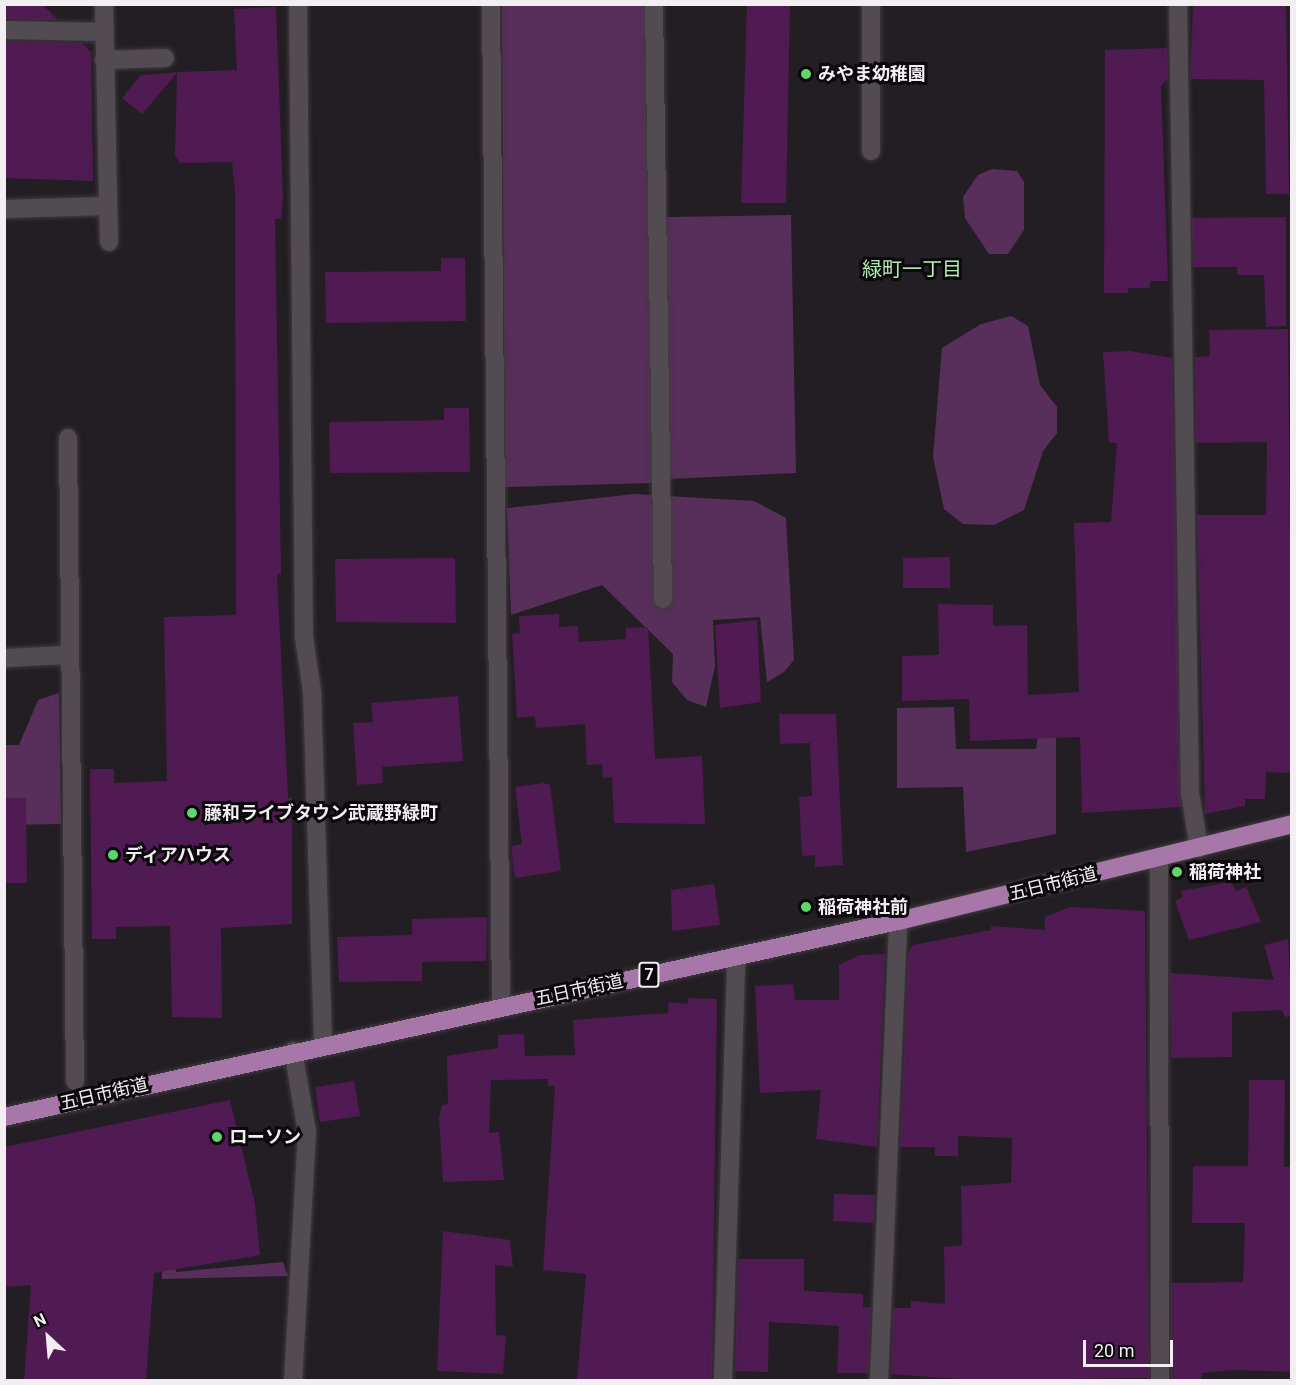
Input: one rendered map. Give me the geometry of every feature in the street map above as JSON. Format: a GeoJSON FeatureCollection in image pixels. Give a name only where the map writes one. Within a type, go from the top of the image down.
{"type":"FeatureCollection","features":[{"type":"Feature","properties":{"kind":"main road","name":"五日市街道"},"geometry":{"type":"LineString","coordinates":[[4,1117],[323,1044],[898,921],[1292,824]]}},
{"type":"Feature","properties":{"kind":"street"},"geometry":{"type":"LineString","coordinates":[[104,4],[106,206],[109,242]]}},
{"type":"Feature","properties":{"kind":"street"},"geometry":{"type":"LineString","coordinates":[[298,4],[304,637],[312,692],[323,1044]]}},
{"type":"Feature","properties":{"kind":"street"},"geometry":{"type":"LineString","coordinates":[[491,4],[501,1007]]}},
{"type":"Feature","properties":{"kind":"street"},"geometry":{"type":"LineString","coordinates":[[654,4],[663,599]]}},
{"type":"Feature","properties":{"kind":"street"},"geometry":{"type":"LineString","coordinates":[[871,4],[871,151]]}},
{"type":"Feature","properties":{"kind":"street"},"geometry":{"type":"LineString","coordinates":[[1178,4],[1190,793],[1199,848]]}},
{"type":"Feature","properties":{"kind":"street"},"geometry":{"type":"LineString","coordinates":[[4,30],[104,32]]}},
{"type":"Feature","properties":{"kind":"street"},"geometry":{"type":"LineString","coordinates":[[104,60],[165,58]]}},
{"type":"Feature","properties":{"kind":"street"},"geometry":{"type":"LineString","coordinates":[[4,209],[106,206]]}},
{"type":"Feature","properties":{"kind":"street"},"geometry":{"type":"LineString","coordinates":[[68,438],[68,655],[75,1081]]}},
{"type":"Feature","properties":{"kind":"street"},"geometry":{"type":"LineString","coordinates":[[4,658],[68,655]]}},
{"type":"Feature","properties":{"kind":"street"},"geometry":{"type":"LineString","coordinates":[[1159,858],[1160,1380]]}},
{"type":"Feature","properties":{"kind":"street"},"geometry":{"type":"LineString","coordinates":[[879,1380],[898,921]]}},
{"type":"Feature","properties":{"kind":"street"},"geometry":{"type":"LineString","coordinates":[[723,1380],[736,956]]}},
{"type":"Feature","properties":{"kind":"street"},"geometry":{"type":"LineString","coordinates":[[293,1051],[307,1132],[293,1380]]}},
{"type":"Feature","properties":{"kind":"shaded area"},"geometry":{"type":"Polygon","coordinates":[[[502,5],[645,5],[653,483],[505,487],[502,5]]]}},
{"type":"Feature","properties":{"kind":"shaded area"},"geometry":{"type":"Polygon","coordinates":[[[992,169],[1017,171],[1024,182],[1024,230],[1008,254],[989,254],[965,218],[963,197],[978,175],[992,169]]]}},
{"type":"Feature","properties":{"kind":"shaded area"},"geometry":{"type":"Polygon","coordinates":[[[791,215],[796,473],[670,479],[666,217],[791,215]]]}},
{"type":"Feature","properties":{"kind":"shaded area"},"geometry":{"type":"Polygon","coordinates":[[[1011,316],[1028,326],[1040,385],[1057,407],[1057,433],[1043,451],[1024,510],[994,525],[963,524],[944,509],[933,457],[942,348],[981,324],[1011,316]]]}},
{"type":"Feature","properties":{"kind":"shaded area"},"geometry":{"type":"Polygon","coordinates":[[[634,494],[754,501],[786,518],[794,660],[784,672],[767,682],[760,617],[713,620],[715,666],[706,707],[687,700],[672,682],[673,654],[602,585],[511,615],[507,508],[634,494]]]}},
{"type":"Feature","properties":{"kind":"shaded area"},"geometry":{"type":"Polygon","coordinates":[[[59,693],[61,824],[5,825],[5,745],[19,745],[38,700],[59,693]]]}},
{"type":"Feature","properties":{"kind":"shaded area"},"geometry":{"type":"Polygon","coordinates":[[[954,707],[956,749],[1036,749],[1041,716],[1056,713],[1056,834],[966,852],[963,787],[897,788],[897,708],[954,707]]]}},
{"type":"Feature","properties":{"kind":"shaded area"},"geometry":{"type":"Polygon","coordinates":[[[160,1217],[167,1218],[176,1272],[283,1262],[288,1276],[162,1279],[160,1217]]]}},
{"type":"Feature","properties":{"kind":"building"},"geometry":{"type":"Polygon","coordinates":[[[4,4],[42,4],[58,20],[4,19],[4,4]]]}},
{"type":"Feature","properties":{"kind":"building"},"geometry":{"type":"Polygon","coordinates":[[[747,4],[790,4],[786,203],[741,203],[747,4]]]}},
{"type":"Feature","properties":{"kind":"building"},"geometry":{"type":"Polygon","coordinates":[[[1193,4],[1286,4],[1289,194],[1266,194],[1264,80],[1190,79],[1193,4]]]}},
{"type":"Feature","properties":{"kind":"building"},"geometry":{"type":"Polygon","coordinates":[[[276,7],[283,197],[281,219],[275,219],[281,574],[277,574],[288,798],[292,798],[292,924],[221,928],[222,1018],[172,1017],[170,926],[116,927],[116,939],[92,939],[90,769],[114,769],[114,783],[167,781],[164,617],[236,615],[235,191],[232,162],[180,163],[175,156],[177,73],[142,114],[122,98],[141,75],[178,72],[237,70],[234,9],[276,7]]]}},
{"type":"Feature","properties":{"kind":"building"},"geometry":{"type":"Polygon","coordinates":[[[4,41],[82,43],[91,52],[93,181],[4,178],[4,41]]]}},
{"type":"Feature","properties":{"kind":"building"},"geometry":{"type":"Polygon","coordinates":[[[1167,48],[1168,79],[1161,86],[1168,281],[1150,281],[1150,288],[1128,288],[1128,293],[1104,293],[1105,50],[1167,48]]]}},
{"type":"Feature","properties":{"kind":"building"},"geometry":{"type":"Polygon","coordinates":[[[1286,217],[1286,326],[1266,327],[1264,275],[1237,275],[1237,267],[1193,267],[1192,218],[1286,217]]]}},
{"type":"Feature","properties":{"kind":"building"},"geometry":{"type":"Polygon","coordinates":[[[441,258],[465,258],[466,321],[326,323],[325,272],[441,271],[441,258]]]}},
{"type":"Feature","properties":{"kind":"building"},"geometry":{"type":"Polygon","coordinates":[[[1288,329],[1292,773],[1266,772],[1265,799],[1245,799],[1245,806],[1205,814],[1197,515],[1266,515],[1267,442],[1196,443],[1195,357],[1210,356],[1209,330],[1288,329]]]}},
{"type":"Feature","properties":{"kind":"building"},"geometry":{"type":"Polygon","coordinates":[[[1130,351],[1172,358],[1181,807],[1082,813],[1080,737],[970,741],[969,699],[902,701],[902,656],[939,655],[938,604],[993,605],[993,626],[1027,625],[1028,695],[1079,692],[1074,523],[1111,522],[1117,443],[1109,443],[1103,352],[1130,351]]]}},
{"type":"Feature","properties":{"kind":"building"},"geometry":{"type":"Polygon","coordinates":[[[444,408],[469,408],[470,472],[330,473],[329,422],[444,420],[444,408]]]}},
{"type":"Feature","properties":{"kind":"building"},"geometry":{"type":"Polygon","coordinates":[[[950,557],[950,588],[903,588],[903,558],[950,557]]]}},
{"type":"Feature","properties":{"kind":"building"},"geometry":{"type":"Polygon","coordinates":[[[455,558],[456,623],[336,622],[335,559],[455,558]]]}},
{"type":"Feature","properties":{"kind":"building"},"geometry":{"type":"Polygon","coordinates":[[[559,614],[559,627],[578,626],[579,642],[626,639],[626,628],[648,627],[655,759],[702,756],[705,824],[614,823],[612,777],[603,778],[602,764],[587,765],[585,724],[536,728],[535,716],[517,718],[512,634],[520,633],[519,616],[559,614]]]}},
{"type":"Feature","properties":{"kind":"building"},"geometry":{"type":"Polygon","coordinates":[[[757,620],[761,702],[720,708],[715,625],[757,620]]]}},
{"type":"Feature","properties":{"kind":"building"},"geometry":{"type":"Polygon","coordinates":[[[458,696],[463,761],[382,767],[383,783],[357,785],[353,723],[373,722],[371,703],[458,696]]]}},
{"type":"Feature","properties":{"kind":"building"},"geometry":{"type":"Polygon","coordinates":[[[779,714],[836,714],[843,865],[815,867],[815,855],[802,856],[799,797],[812,796],[810,743],[780,744],[779,714]]]}},
{"type":"Feature","properties":{"kind":"building"},"geometry":{"type":"Polygon","coordinates":[[[544,783],[550,785],[561,871],[515,878],[511,846],[522,844],[515,787],[544,783]]]}},
{"type":"Feature","properties":{"kind":"building"},"geometry":{"type":"Polygon","coordinates":[[[4,798],[26,798],[27,883],[4,883],[4,798]]]}},
{"type":"Feature","properties":{"kind":"building"},"geometry":{"type":"Polygon","coordinates":[[[1231,882],[1236,891],[1246,887],[1261,922],[1189,940],[1175,901],[1183,897],[1180,891],[1231,882]]]}},
{"type":"Feature","properties":{"kind":"building"},"geometry":{"type":"Polygon","coordinates":[[[714,884],[720,925],[672,931],[671,890],[714,884]]]}},
{"type":"Feature","properties":{"kind":"building"},"geometry":{"type":"Polygon","coordinates":[[[1070,907],[1145,911],[1149,1378],[971,1380],[891,1374],[893,1308],[911,1308],[911,1301],[945,1304],[944,1247],[962,1245],[961,1186],[1011,1183],[1012,1138],[958,1136],[958,1156],[935,1156],[935,1147],[900,1147],[908,954],[913,945],[991,930],[991,926],[1045,930],[1045,917],[1070,907]]]}},
{"type":"Feature","properties":{"kind":"building"},"geometry":{"type":"Polygon","coordinates":[[[487,917],[486,961],[422,962],[422,981],[339,982],[337,937],[412,935],[412,919],[487,917]]]}},
{"type":"Feature","properties":{"kind":"building"},"geometry":{"type":"Polygon","coordinates":[[[1288,939],[1292,1016],[1285,1017],[1282,1010],[1232,1012],[1232,1057],[1171,1058],[1170,973],[1274,980],[1264,945],[1288,939]]]}},
{"type":"Feature","properties":{"kind":"building"},"geometry":{"type":"Polygon","coordinates":[[[885,954],[877,1147],[816,1139],[821,1090],[760,1093],[755,986],[793,984],[795,1000],[839,1000],[839,965],[860,955],[885,954]]]}},
{"type":"Feature","properties":{"kind":"building"},"geometry":{"type":"Polygon","coordinates":[[[688,998],[717,999],[712,1380],[577,1380],[586,1274],[543,1270],[555,1086],[548,1086],[548,1079],[491,1080],[489,1133],[499,1132],[504,1180],[443,1182],[439,1119],[442,1105],[448,1104],[447,1056],[498,1048],[498,1035],[524,1034],[525,1056],[575,1055],[573,1020],[668,1013],[669,1002],[688,1004],[688,998]]]}},
{"type":"Feature","properties":{"kind":"building"},"geometry":{"type":"Polygon","coordinates":[[[1249,1080],[1285,1080],[1284,1167],[1292,1167],[1292,1372],[1233,1370],[1202,1373],[1201,1380],[1171,1379],[1171,1283],[1243,1282],[1245,1223],[1192,1223],[1193,1166],[1248,1166],[1249,1080]]]}},
{"type":"Feature","properties":{"kind":"building"},"geometry":{"type":"Polygon","coordinates":[[[354,1081],[360,1116],[320,1122],[315,1087],[354,1081]]]}},
{"type":"Feature","properties":{"kind":"building"},"geometry":{"type":"Polygon","coordinates":[[[230,1100],[255,1204],[260,1255],[154,1273],[146,1380],[24,1380],[31,1285],[4,1287],[4,1147],[230,1100]]]}},
{"type":"Feature","properties":{"kind":"building"},"geometry":{"type":"Polygon","coordinates":[[[834,1194],[875,1195],[874,1223],[833,1221],[834,1194]]]}},
{"type":"Feature","properties":{"kind":"building"},"geometry":{"type":"Polygon","coordinates":[[[443,1231],[510,1240],[513,1267],[495,1265],[496,1335],[506,1336],[503,1374],[437,1371],[443,1231]]]}},
{"type":"Feature","properties":{"kind":"building"},"geometry":{"type":"Polygon","coordinates":[[[738,1259],[804,1259],[804,1291],[863,1294],[863,1307],[871,1307],[868,1373],[837,1373],[839,1326],[769,1322],[768,1372],[735,1371],[738,1259]]]}},
{"type":"Feature","properties":{"kind":"place","name":"みやま幼稚園"},"geometry":{"type":"Point","coordinates":[806,74]}},
{"type":"Feature","properties":{"kind":"place","name":"藤和ライブタウン武蔵野緑町"},"geometry":{"type":"Point","coordinates":[192,813]}},
{"type":"Feature","properties":{"kind":"place","name":"ディアハウス"},"geometry":{"type":"Point","coordinates":[113,855]}},
{"type":"Feature","properties":{"kind":"place","name":"稲荷神社"},"geometry":{"type":"Point","coordinates":[1177,872]}},
{"type":"Feature","properties":{"kind":"place","name":"稲荷神社前"},"geometry":{"type":"Point","coordinates":[806,907]}},
{"type":"Feature","properties":{"kind":"place","name":"ローソン"},"geometry":{"type":"Point","coordinates":[217,1137]}},
{"type":"Feature","properties":{"kind":"district","name":"緑町一丁目"},"geometry":{"type":"Point","coordinates":[912,269]}}]}
